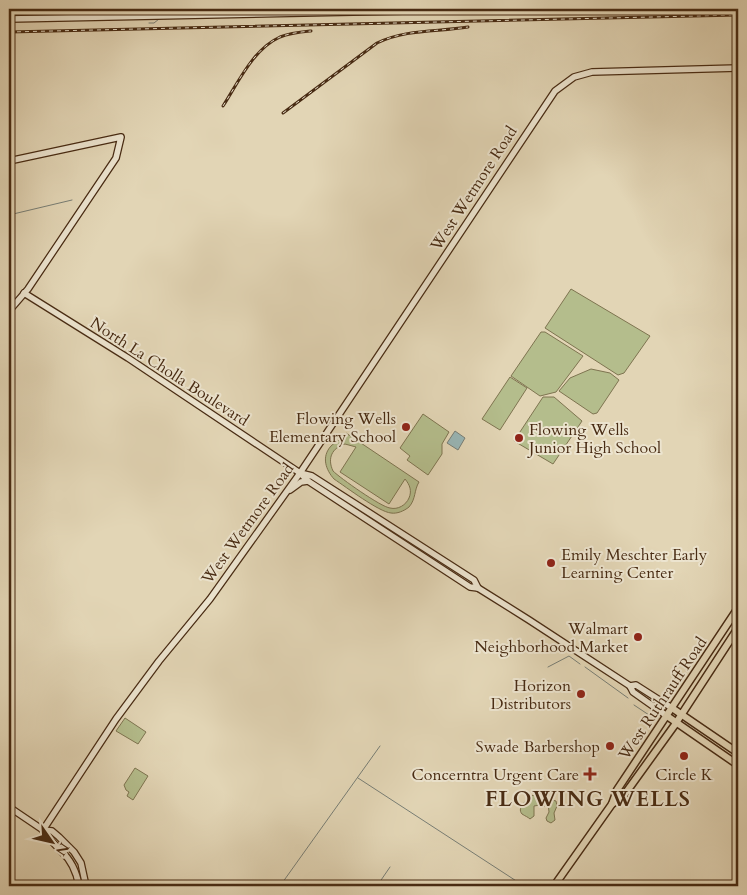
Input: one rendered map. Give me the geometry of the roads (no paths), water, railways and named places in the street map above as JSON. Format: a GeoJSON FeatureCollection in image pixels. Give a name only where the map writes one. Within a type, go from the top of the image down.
{"type":"FeatureCollection","features":[{"type":"Feature","properties":{"kind":"main road","name":"West Ruthrauff Road"},"geometry":{"type":"LineString","coordinates":[[554,886],[612,804],[617,790],[738,608]]}},
{"type":"Feature","properties":{"kind":"main road","name":"West Ruthrauff Road"},"geometry":{"type":"LineString","coordinates":[[612,804],[622,798],[676,723],[738,628]]}},
{"type":"Feature","properties":{"kind":"main road","name":"North La Cholla Boulevard"},"geometry":{"type":"LineString","coordinates":[[672,708],[738,752]]}},
{"type":"Feature","properties":{"kind":"main road","name":"North La Cholla Boulevard"},"geometry":{"type":"LineString","coordinates":[[667,716],[738,764]]}},
{"type":"Feature","properties":{"kind":"street"},"geometry":{"type":"LineString","coordinates":[[9,19],[502,9]]}},
{"type":"Feature","properties":{"kind":"street","name":"West Wetmore Road"},"geometry":{"type":"LineString","coordinates":[[43,830],[116,719],[154,667],[210,599],[300,472],[555,91],[568,80],[592,72],[738,68]]}},
{"type":"Feature","properties":{"kind":"street"},"geometry":{"type":"LineString","coordinates":[[9,162],[121,137],[116,158],[32,283],[9,311]]}},
{"type":"Feature","properties":{"kind":"street"},"geometry":{"type":"LineString","coordinates":[[32,283],[35,300]]}},
{"type":"Feature","properties":{"kind":"street","name":"North La Cholla Boulevard"},"geometry":{"type":"LineString","coordinates":[[24,294],[128,358],[300,472],[308,481],[470,587],[478,588],[630,686],[633,692],[667,716]]}},
{"type":"Feature","properties":{"kind":"street","name":"North La Cholla Boulevard"},"geometry":{"type":"LineString","coordinates":[[300,472],[312,476],[474,580],[478,588]]}},
{"type":"Feature","properties":{"kind":"street"},"geometry":{"type":"LineString","coordinates":[[286,492],[301,482],[308,481]]}},
{"type":"Feature","properties":{"kind":"street","name":"North La Cholla Boulevard"},"geometry":{"type":"LineString","coordinates":[[630,686],[636,685],[672,708]]}},
{"type":"Feature","properties":{"kind":"street"},"geometry":{"type":"LineString","coordinates":[[9,807],[43,830],[53,832],[74,852],[81,863],[86,886]]}},
{"type":"Feature","properties":{"kind":"street"},"geometry":{"type":"LineString","coordinates":[[43,830],[48,839],[62,852],[70,863],[76,874],[79,886]]}},
{"type":"Feature","properties":{"kind":"water"},"geometry":{"type":"Polygon","coordinates":[[[455,431],[465,438],[458,450],[447,443],[455,431]]]}},
{"type":"Feature","properties":{"kind":"waterway"},"geometry":{"type":"LineString","coordinates":[[149,23],[154,23],[159,19]]}},
{"type":"Feature","properties":{"kind":"waterway"},"geometry":{"type":"LineString","coordinates":[[9,215],[72,200]]}},
{"type":"Feature","properties":{"kind":"waterway"},"geometry":{"type":"LineString","coordinates":[[548,667],[569,656],[580,664]]}},
{"type":"Feature","properties":{"kind":"waterway"},"geometry":{"type":"LineString","coordinates":[[585,667],[628,698]]}},
{"type":"Feature","properties":{"kind":"waterway"},"geometry":{"type":"LineString","coordinates":[[634,705],[652,717],[658,718]]}},
{"type":"Feature","properties":{"kind":"waterway"},"geometry":{"type":"LineString","coordinates":[[280,886],[380,746]]}},
{"type":"Feature","properties":{"kind":"waterway"},"geometry":{"type":"LineString","coordinates":[[358,778],[524,886]]}},
{"type":"Feature","properties":{"kind":"waterway"},"geometry":{"type":"LineString","coordinates":[[377,886],[390,867]]}},
{"type":"Feature","properties":{"kind":"railway"},"geometry":{"type":"LineString","coordinates":[[9,32],[738,15]]}},
{"type":"Feature","properties":{"kind":"railway"},"geometry":{"type":"LineString","coordinates":[[283,113],[377,43],[388,38],[410,33],[468,27]]}},
{"type":"Feature","properties":{"kind":"railway"},"geometry":{"type":"LineString","coordinates":[[223,106],[247,67],[270,42],[280,37],[311,31]]}},
{"type":"Feature","properties":{"kind":"place","name":"Flowing Wells Elementary School"},"geometry":{"type":"Point","coordinates":[406,427]}},
{"type":"Feature","properties":{"kind":"place","name":"Flowing Wells Junior High School"},"geometry":{"type":"Point","coordinates":[519,438]}},
{"type":"Feature","properties":{"kind":"place","name":"Emily Meschter Early Learning Center"},"geometry":{"type":"Point","coordinates":[551,563]}},
{"type":"Feature","properties":{"kind":"place","name":"Walmart Neighborhood Market"},"geometry":{"type":"Point","coordinates":[638,637]}},
{"type":"Feature","properties":{"kind":"place","name":"Horizon Distributors"},"geometry":{"type":"Point","coordinates":[581,694]}},
{"type":"Feature","properties":{"kind":"place","name":"Swade Barbershop"},"geometry":{"type":"Point","coordinates":[610,746]}},
{"type":"Feature","properties":{"kind":"place","name":"Circle K"},"geometry":{"type":"Point","coordinates":[684,756]}},
{"type":"Feature","properties":{"kind":"place","name":"Concerntra Urgent Care"},"geometry":{"type":"Point","coordinates":[590,774]}},
{"type":"Feature","properties":{"kind":"district","name":"FLOWING WELLS"},"geometry":{"type":"Point","coordinates":[588,799]}}]}
